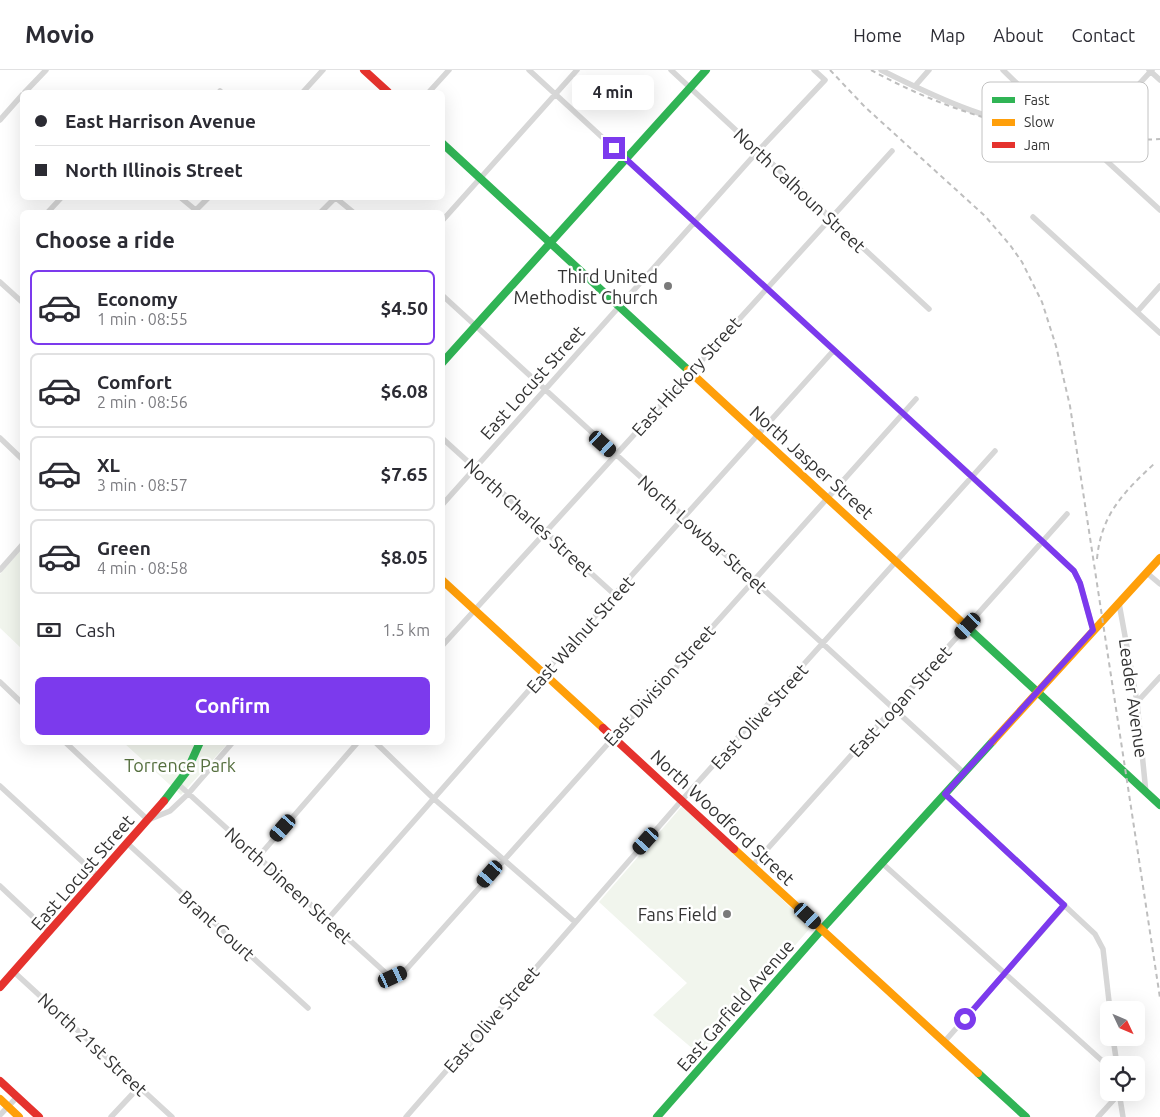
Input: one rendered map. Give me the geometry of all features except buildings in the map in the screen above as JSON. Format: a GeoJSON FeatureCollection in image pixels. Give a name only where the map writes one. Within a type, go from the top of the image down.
{"type":"FeatureCollection","features":[{"type":"Feature","properties":{"kind":"street"},"geometry":{"type":"LineString","coordinates":[[28,90],[46,70]]}},
{"type":"Feature","properties":{"kind":"street"},"geometry":{"type":"LineString","coordinates":[[305,90],[323,70]]}},
{"type":"Feature","properties":{"kind":"street"},"geometry":{"type":"LineString","coordinates":[[364,70],[386,90]]}},
{"type":"Feature","properties":{"kind":"street"},"geometry":{"type":"LineString","coordinates":[[431,90],[449,70]]}},
{"type":"Feature","properties":{"kind":"street"},"geometry":{"type":"LineString","coordinates":[[530,70],[1074,571],[1080,583],[1093,630]]}},
{"type":"Feature","properties":{"kind":"street"},"geometry":{"type":"LineString","coordinates":[[445,218],[577,70]]}},
{"type":"Feature","properties":{"kind":"street","name":"North Calhoun Street"},"geometry":{"type":"LineString","coordinates":[[671,70],[929,309]]}},
{"type":"Feature","properties":{"kind":"street"},"geometry":{"type":"LineString","coordinates":[[445,360],[706,70]]}},
{"type":"Feature","properties":{"kind":"street","name":"East Locust Street"},"geometry":{"type":"LineString","coordinates":[[445,502],[758,151],[825,80],[814,70]]}},
{"type":"Feature","properties":{"kind":"street"},"geometry":{"type":"LineString","coordinates":[[881,70],[959,105],[982,112]]}},
{"type":"Feature","properties":{"kind":"street"},"geometry":{"type":"LineString","coordinates":[[915,86],[929,70]]}},
{"type":"Feature","properties":{"kind":"street"},"geometry":{"type":"LineString","coordinates":[[1003,70],[1015,82]]}},
{"type":"Feature","properties":{"kind":"street"},"geometry":{"type":"LineString","coordinates":[[1140,82],[1150,71],[1160,80]]}},
{"type":"Feature","properties":{"kind":"street"},"geometry":{"type":"LineString","coordinates":[[0,120],[20,98]]}},
{"type":"Feature","properties":{"kind":"street","name":"North Jasper Street"},"geometry":{"type":"LineString","coordinates":[[445,146],[828,496],[1146,793],[1159,801]]}},
{"type":"Feature","properties":{"kind":"street","name":"East Hickory Street"},"geometry":{"type":"LineString","coordinates":[[445,643],[892,151]]}},
{"type":"Feature","properties":{"kind":"street"},"geometry":{"type":"LineString","coordinates":[[1108,162],[1160,210]]}},
{"type":"Feature","properties":{"kind":"street"},"geometry":{"type":"LineString","coordinates":[[50,210],[59,200]]}},
{"type":"Feature","properties":{"kind":"street"},"geometry":{"type":"LineString","coordinates":[[183,200],[194,210]]}},
{"type":"Feature","properties":{"kind":"street"},"geometry":{"type":"LineString","coordinates":[[198,210],[206,200]]}},
{"type":"Feature","properties":{"kind":"street"},"geometry":{"type":"LineString","coordinates":[[323,210],[333,200]]}},
{"type":"Feature","properties":{"kind":"street"},"geometry":{"type":"LineString","coordinates":[[338,200],[350,210]]}},
{"type":"Feature","properties":{"kind":"street"},"geometry":{"type":"LineString","coordinates":[[1033,216],[1160,333]]}},
{"type":"Feature","properties":{"kind":"street"},"geometry":{"type":"LineString","coordinates":[[0,282],[20,300]]}},
{"type":"Feature","properties":{"kind":"street"},"geometry":{"type":"LineString","coordinates":[[1137,312],[1160,286]]}},
{"type":"Feature","properties":{"kind":"street","name":"North Lowbar Street"},"geometry":{"type":"LineString","coordinates":[[445,298],[892,709],[964,772]]}},
{"type":"Feature","properties":{"kind":"street","name":"East Walnut Street"},"geometry":{"type":"LineString","coordinates":[[327,920],[544,673],[834,350]]}},
{"type":"Feature","properties":{"kind":"street","name":"East Division Street"},"geometry":{"type":"LineString","coordinates":[[404,972],[916,399]]}},
{"type":"Feature","properties":{"kind":"street"},"geometry":{"type":"LineString","coordinates":[[0,438],[20,458]]}},
{"type":"Feature","properties":{"kind":"street","name":"North Charles Street"},"geometry":{"type":"LineString","coordinates":[[445,441],[615,595]]}},
{"type":"Feature","properties":{"kind":"street","name":"East Olive Street"},"geometry":{"type":"LineString","coordinates":[[406,1117],[682,800],[898,562],[995,451]]}},
{"type":"Feature","properties":{"kind":"street","name":"East Logan Street"},"geometry":{"type":"LineString","coordinates":[[753,865],[1067,514]]}},
{"type":"Feature","properties":{"kind":"street"},"geometry":{"type":"LineString","coordinates":[[0,570],[20,547]]}},
{"type":"Feature","properties":{"kind":"street","name":"East Garfield Avenue"},"geometry":{"type":"LineString","coordinates":[[657,1117],[822,929],[1160,558]]}},
{"type":"Feature","properties":{"kind":"street"},"geometry":{"type":"LineString","coordinates":[[1147,573],[1160,584]]}},
{"type":"Feature","properties":{"kind":"street","name":"North Woodford Street"},"geometry":{"type":"LineString","coordinates":[[445,583],[1026,1117]]}},
{"type":"Feature","properties":{"kind":"street","name":"Leader Avenue"},"geometry":{"type":"LineString","coordinates":[[1119,603],[1137,702],[1146,793]]}},
{"type":"Feature","properties":{"kind":"street"},"geometry":{"type":"LineString","coordinates":[[1137,702],[1160,677]]}},
{"type":"Feature","properties":{"kind":"street"},"geometry":{"type":"LineString","coordinates":[[0,682],[20,701]]}},
{"type":"Feature","properties":{"kind":"street"},"geometry":{"type":"LineString","coordinates":[[68,745],[148,820],[178,784],[198,745]]}},
{"type":"Feature","properties":{"kind":"street","name":"East Locust Street"},"geometry":{"type":"LineString","coordinates":[[0,987],[126,843],[148,820],[170,811],[188,794],[230,745]]}},
{"type":"Feature","properties":{"kind":"street"},"geometry":{"type":"LineString","coordinates":[[258,856],[355,745]]}},
{"type":"Feature","properties":{"kind":"street"},"geometry":{"type":"LineString","coordinates":[[378,745],[433,798],[575,922]]}},
{"type":"Feature","properties":{"kind":"street","name":"North Dineen Street"},"geometry":{"type":"LineString","coordinates":[[178,784],[388,975],[393,977],[404,972]]}},
{"type":"Feature","properties":{"kind":"street"},"geometry":{"type":"LineString","coordinates":[[0,786],[98,876]]}},
{"type":"Feature","properties":{"kind":"street"},"geometry":{"type":"LineString","coordinates":[[945,794],[1095,934],[1103,950],[1109,1001]]}},
{"type":"Feature","properties":{"kind":"street","name":"Brant Court"},"geometry":{"type":"LineString","coordinates":[[126,843],[308,1008]]}},
{"type":"Feature","properties":{"kind":"street"},"geometry":{"type":"LineString","coordinates":[[883,864],[1006,972],[1100,1059]]}},
{"type":"Feature","properties":{"kind":"street"},"geometry":{"type":"LineString","coordinates":[[0,886],[50,932]]}},
{"type":"Feature","properties":{"kind":"street"},"geometry":{"type":"LineString","coordinates":[[945,1041],[1064,905]]}},
{"type":"Feature","properties":{"kind":"street","name":"North 21st Street"},"geometry":{"type":"LineString","coordinates":[[14,972],[172,1117]]}},
{"type":"Feature","properties":{"kind":"street"},"geometry":{"type":"LineString","coordinates":[[0,1081],[38,1117]]}},
{"type":"Feature","properties":{"kind":"street"},"geometry":{"type":"LineString","coordinates":[[111,1117],[139,1087]]}},
{"type":"Feature","properties":{"kind":"street"},"geometry":{"type":"LineString","coordinates":[[0,1114],[16,1097]]}},
{"type":"Feature","properties":{"kind":"street"},"geometry":{"type":"LineString","coordinates":[[0,1099],[19,1117]]}},
{"type":"Feature","properties":{"kind":"street"},"geometry":{"type":"LineString","coordinates":[[1098,1117],[1112,1101]]}},
{"type":"Feature","properties":{"kind":"street"},"geometry":{"type":"LineString","coordinates":[[1121,1101],[1124,1117]]}},
{"type":"Feature","properties":{"kind":"green space"},"geometry":{"type":"Polygon","coordinates":[[[20,551],[20,647],[0,628],[0,574],[20,551]]]}},
{"type":"Feature","properties":{"kind":"green space","name":"Torrence Park"},"geometry":{"type":"Polygon","coordinates":[[[126,745],[226,745],[181,795],[126,745]]]}},
{"type":"Feature","properties":{"kind":"green space"},"geometry":{"type":"Polygon","coordinates":[[[683,805],[811,927],[700,1055],[653,1015],[687,983],[599,902],[683,805]]]}},
{"type":"Feature","properties":{"kind":"railway"},"geometry":{"type":"LineString","coordinates":[[830,70],[865,107],[985,216],[1022,262],[1042,302],[1056,346],[1070,406],[1160,998]]}},
{"type":"Feature","properties":{"kind":"railway"},"geometry":{"type":"LineString","coordinates":[[871,70],[939,102],[982,117]]}},
{"type":"Feature","properties":{"kind":"railway"},"geometry":{"type":"LineString","coordinates":[[1148,139],[1160,139]]}},
{"type":"Feature","properties":{"kind":"railway"},"geometry":{"type":"LineString","coordinates":[[1097,559],[1099,543],[1109,516],[1124,494],[1155,463]]}},
{"type":"Feature","properties":{"kind":"traffic: fast"},"geometry":{"type":"LineString","coordinates":[[445,360],[706,70]]}},
{"type":"Feature","properties":{"kind":"traffic: fast"},"geometry":{"type":"LineString","coordinates":[[445,146],[688,370]]}},
{"type":"Feature","properties":{"kind":"traffic: fast"},"geometry":{"type":"LineString","coordinates":[[967,627],[1160,805]]}},
{"type":"Feature","properties":{"kind":"traffic: fast"},"geometry":{"type":"LineString","coordinates":[[657,1117],[822,929],[993,741]]}},
{"type":"Feature","properties":{"kind":"traffic: fast"},"geometry":{"type":"LineString","coordinates":[[164,801],[187,771],[199,745]]}},
{"type":"Feature","properties":{"kind":"traffic: fast"},"geometry":{"type":"LineString","coordinates":[[978,1073],[1026,1117]]}},
{"type":"Feature","properties":{"kind":"traffic: slow"},"geometry":{"type":"LineString","coordinates":[[688,370],[967,627]]}},
{"type":"Feature","properties":{"kind":"traffic: slow"},"geometry":{"type":"LineString","coordinates":[[993,741],[1160,558]]}},
{"type":"Feature","properties":{"kind":"traffic: slow"},"geometry":{"type":"LineString","coordinates":[[445,583],[603,728]]}},
{"type":"Feature","properties":{"kind":"traffic: slow"},"geometry":{"type":"LineString","coordinates":[[734,849],[978,1073]]}},
{"type":"Feature","properties":{"kind":"traffic: slow"},"geometry":{"type":"LineString","coordinates":[[0,1099],[19,1117]]}},
{"type":"Feature","properties":{"kind":"traffic: jam"},"geometry":{"type":"LineString","coordinates":[[364,70],[386,90]]}},
{"type":"Feature","properties":{"kind":"traffic: jam"},"geometry":{"type":"LineString","coordinates":[[603,728],[734,849]]}},
{"type":"Feature","properties":{"kind":"traffic: jam"},"geometry":{"type":"LineString","coordinates":[[0,987],[164,801]]}},
{"type":"Feature","properties":{"kind":"traffic: jam"},"geometry":{"type":"LineString","coordinates":[[0,1081],[39,1117]]}},
{"type":"Feature","properties":{"kind":"place","name":"Third United Methodist Church"},"geometry":{"type":"Point","coordinates":[668,286]}},
{"type":"Feature","properties":{"kind":"place","name":"Fans Field"},"geometry":{"type":"Point","coordinates":[727,914]}},
{"type":"Feature","properties":{"kind":"route"},"geometry":{"type":"LineString","coordinates":[[614,148],[1042,541],[1074,571],[1080,583],[1087,615],[1093,630],[945,794],[1064,905],[965,1019]]}}]}
